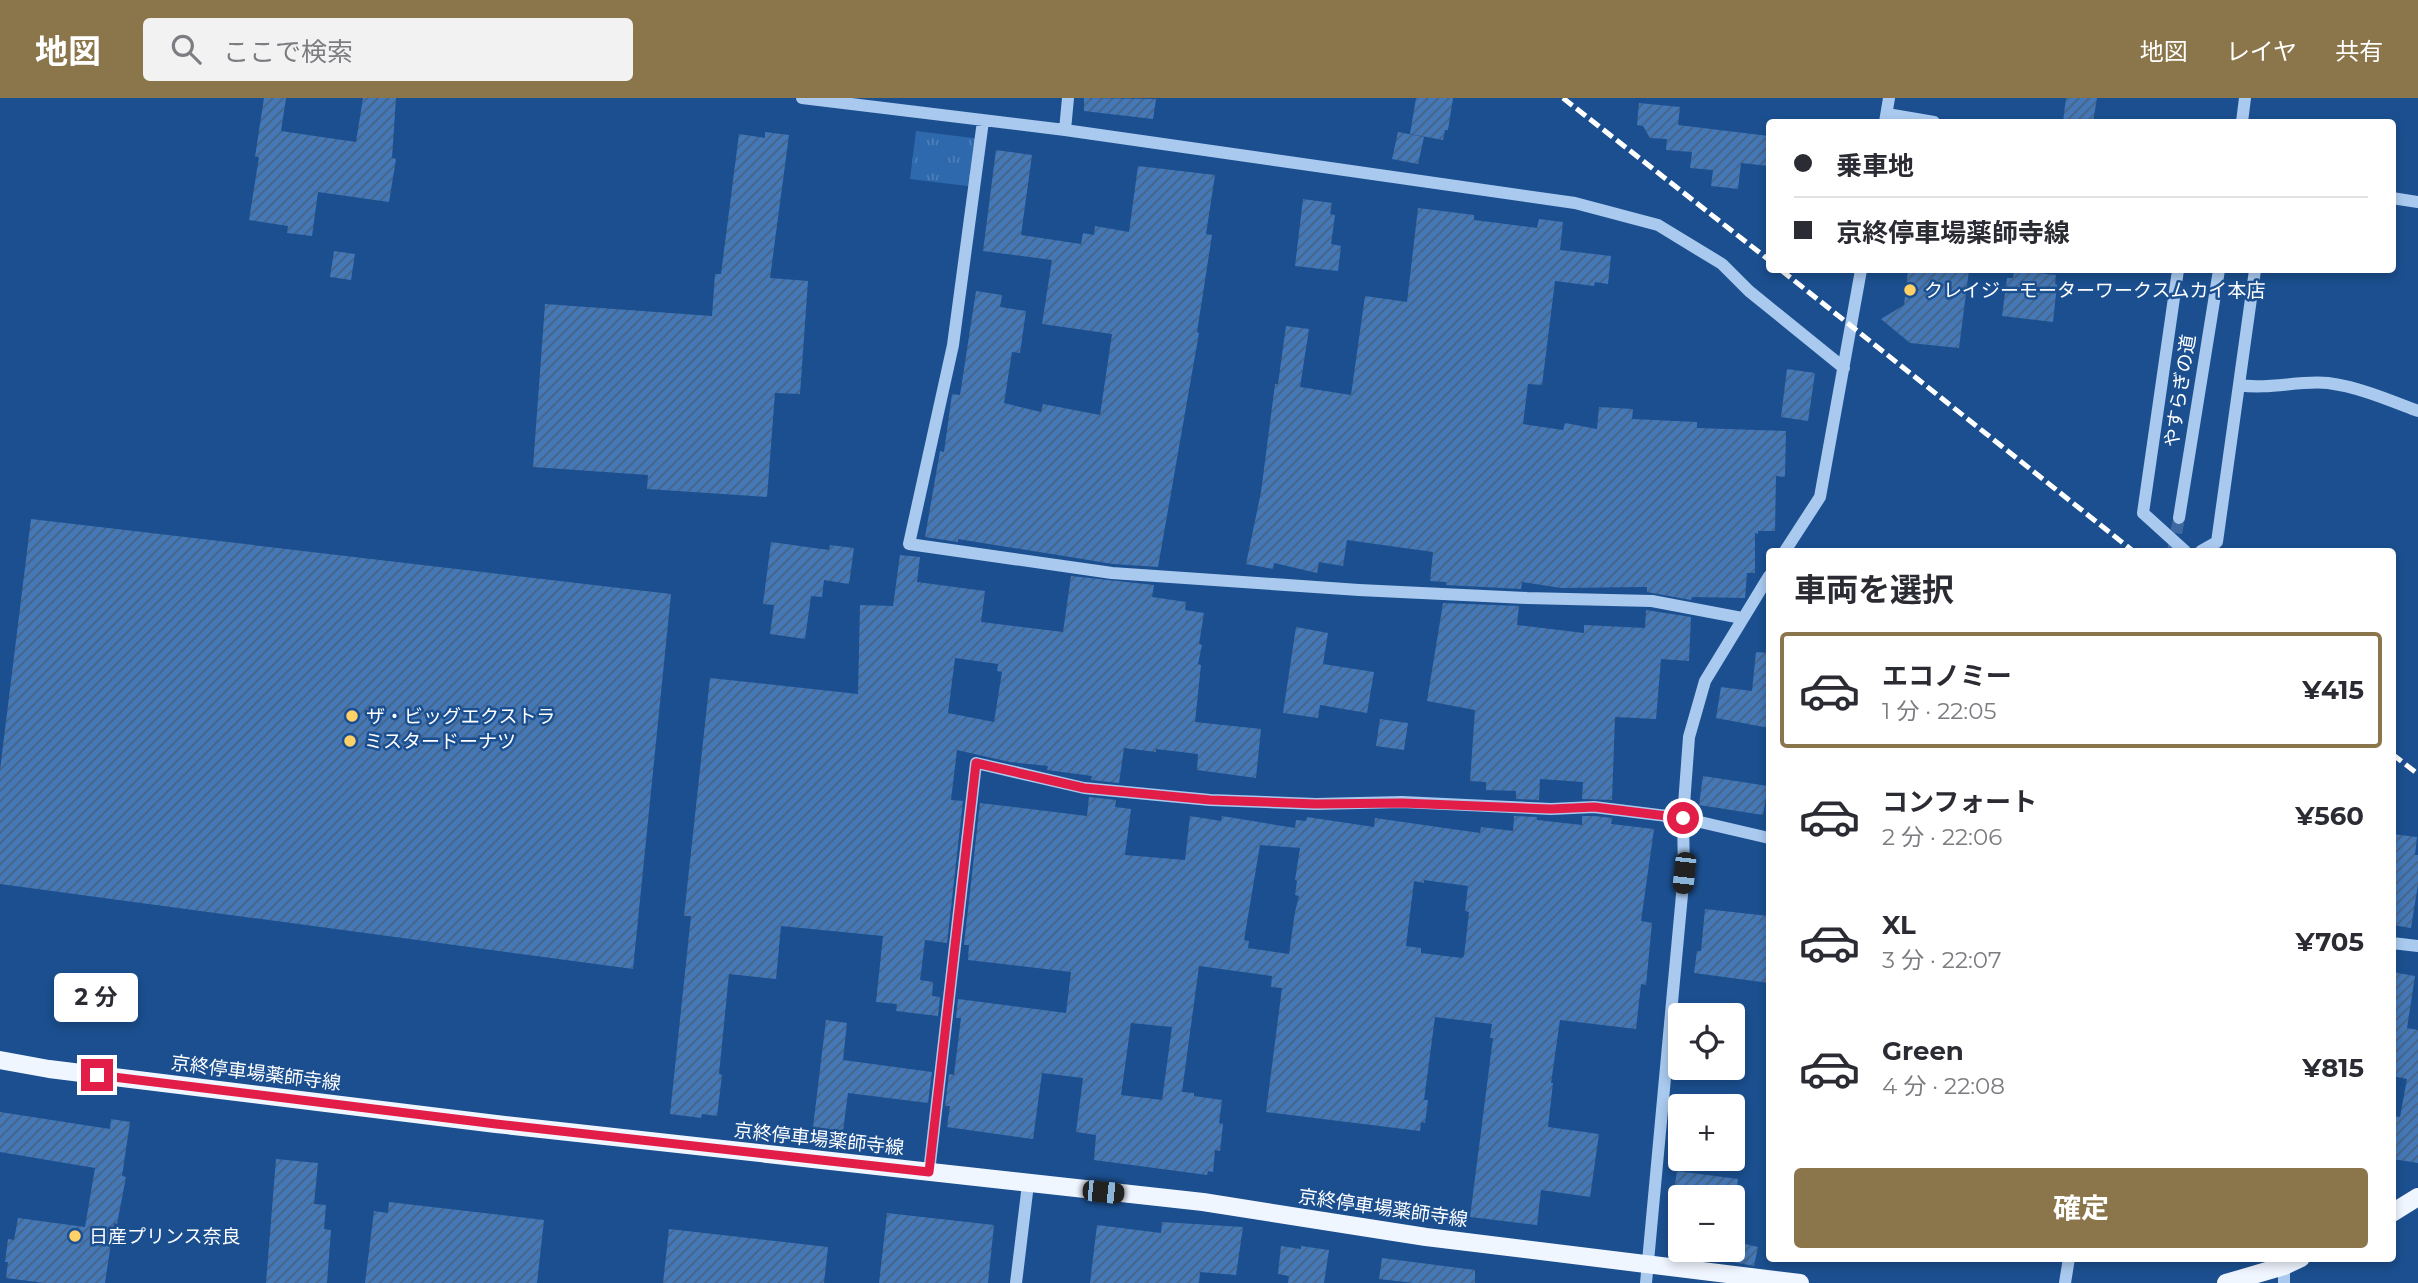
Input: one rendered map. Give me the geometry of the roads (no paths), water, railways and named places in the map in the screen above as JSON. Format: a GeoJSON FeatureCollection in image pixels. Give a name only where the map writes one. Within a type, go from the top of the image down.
{"type":"FeatureCollection","features":[{"type":"Feature","properties":{"kind":"main road","name":"京終停車場薬師寺線"},"geometry":{"type":"LineString","coordinates":[[0,1060],[496,1124],[1203,1202],[1426,1237],[1800,1283]]}},
{"type":"Feature","properties":{"kind":"main road"},"geometry":{"type":"LineString","coordinates":[[2396,1210],[2418,1196]]}},
{"type":"Feature","properties":{"kind":"main road"},"geometry":{"type":"LineString","coordinates":[[2226,1283],[2284,1275],[2297,1262]]}},
{"type":"Feature","properties":{"kind":"street"},"geometry":{"type":"LineString","coordinates":[[802,98],[1065,130],[1575,203],[1658,225],[1722,264],[1749,291],[1844,368]]}},
{"type":"Feature","properties":{"kind":"street"},"geometry":{"type":"LineString","coordinates":[[1065,130],[1068,98]]}},
{"type":"Feature","properties":{"kind":"street"},"geometry":{"type":"LineString","coordinates":[[1886,118],[1889,98]]}},
{"type":"Feature","properties":{"kind":"street"},"geometry":{"type":"LineString","coordinates":[[2242,119],[2245,98]]}},
{"type":"Feature","properties":{"kind":"street"},"geometry":{"type":"LineString","coordinates":[[983,121],[953,345],[909,544],[1112,573],[1371,591],[1652,601],[1742,618]]}},
{"type":"Feature","properties":{"kind":"street"},"geometry":{"type":"LineString","coordinates":[[2396,199],[2418,202]]}},
{"type":"Feature","properties":{"kind":"street"},"geometry":{"type":"LineString","coordinates":[[1787,548],[1820,496],[1860,273]]}},
{"type":"Feature","properties":{"kind":"street"},"geometry":{"type":"LineString","coordinates":[[2178,273],[2143,513],[2182,548]]}},
{"type":"Feature","properties":{"kind":"street","name":"やすらぎの道"},"geometry":{"type":"LineString","coordinates":[[2179,518],[2219,273]]}},
{"type":"Feature","properties":{"kind":"street"},"geometry":{"type":"LineString","coordinates":[[2206,548],[2217,541],[2255,273]]}},
{"type":"Feature","properties":{"kind":"street"},"geometry":{"type":"LineString","coordinates":[[2239,385],[2255,388],[2327,383],[2379,396],[2418,411]]}},
{"type":"Feature","properties":{"kind":"street"},"geometry":{"type":"LineString","coordinates":[[1646,1283],[1684,873],[1683,818],[1689,737],[1705,681],[1766,581]]}},
{"type":"Feature","properties":{"kind":"street"},"geometry":{"type":"LineString","coordinates":[[929,1172],[976,763],[1084,788],[1210,800],[1551,809],[1594,807],[1683,818],[1766,837]]}},
{"type":"Feature","properties":{"kind":"street"},"geometry":{"type":"LineString","coordinates":[[2396,943],[2418,946]]}},
{"type":"Feature","properties":{"kind":"street"},"geometry":{"type":"LineString","coordinates":[[1016,1283],[1028,1184]]}},
{"type":"Feature","properties":{"kind":"street"},"geometry":{"type":"LineString","coordinates":[[2065,1283],[2068,1262]]}},
{"type":"Feature","properties":{"kind":"tunnel"},"geometry":{"type":"LineString","coordinates":[[2174,548],[2179,518]]}},
{"type":"Feature","properties":{"kind":"railway"},"geometry":{"type":"LineString","coordinates":[[1563,98],[1766,258]]}},
{"type":"Feature","properties":{"kind":"railway"},"geometry":{"type":"LineString","coordinates":[[1785,273],[2129,548]]}},
{"type":"Feature","properties":{"kind":"railway"},"geometry":{"type":"LineString","coordinates":[[2396,757],[2418,774]]}},
{"type":"Feature","properties":{"kind":"place","name":"クレイジーモーターワークスムカイ本店"},"geometry":{"type":"Point","coordinates":[1910,290]}},
{"type":"Feature","properties":{"kind":"place","name":"ザ・ビッグエクストラ"},"geometry":{"type":"Point","coordinates":[352,716]}},
{"type":"Feature","properties":{"kind":"place","name":"ミスタードーナツ"},"geometry":{"type":"Point","coordinates":[350,741]}},
{"type":"Feature","properties":{"kind":"place","name":"日産プリンス奈良"},"geometry":{"type":"Point","coordinates":[75,1236]}}]}
